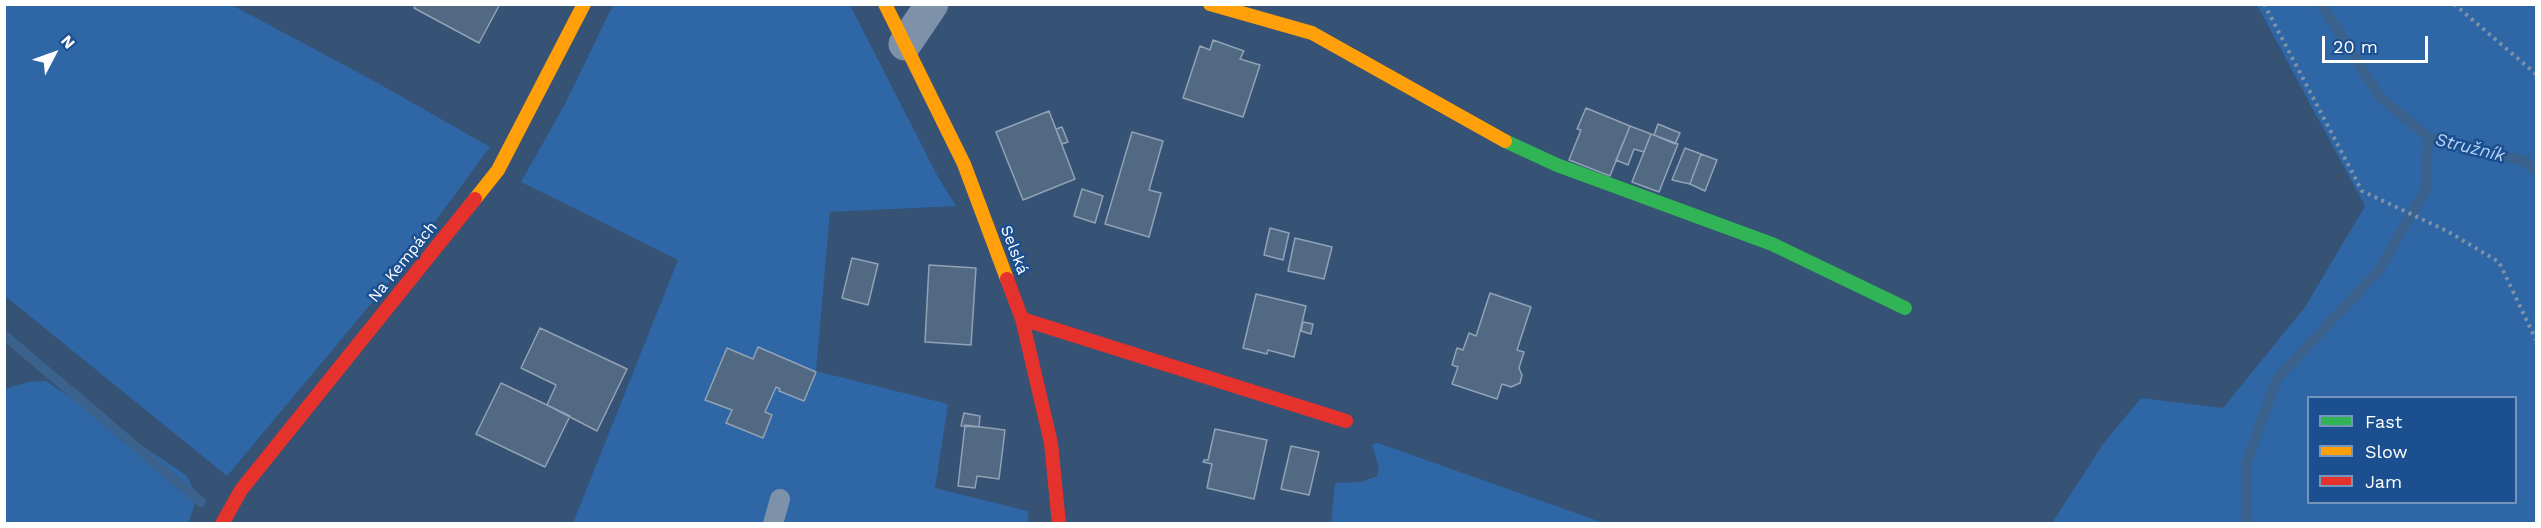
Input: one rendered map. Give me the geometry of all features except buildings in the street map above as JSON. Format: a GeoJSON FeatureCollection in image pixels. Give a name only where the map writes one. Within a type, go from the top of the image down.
{"type":"FeatureCollection","features":[{"type":"Feature","properties":{"kind":"street","name":"Na Kempách"},"geometry":{"type":"LineString","coordinates":[[222,524],[241,490],[498,170],[584,4]]}},
{"type":"Feature","properties":{"kind":"street","name":"Selská"},"geometry":{"type":"LineString","coordinates":[[885,4],[964,164],[1022,320],[1051,443],[1059,524]]}},
{"type":"Feature","properties":{"kind":"street"},"geometry":{"type":"LineString","coordinates":[[905,44],[932,4]]}},
{"type":"Feature","properties":{"kind":"street"},"geometry":{"type":"LineString","coordinates":[[1210,4],[1312,33],[1502,140],[1557,165],[1772,244],[1905,308]]}},
{"type":"Feature","properties":{"kind":"street"},"geometry":{"type":"LineString","coordinates":[[1022,320],[1036,322],[1346,421]]}},
{"type":"Feature","properties":{"kind":"lane"},"geometry":{"type":"LineString","coordinates":[[773,524],[780,499]]}},
{"type":"Feature","properties":{"kind":"path"},"geometry":{"type":"LineString","coordinates":[[2264,4],[2362,191],[2447,231],[2499,262],[2536,340]]}},
{"type":"Feature","properties":{"kind":"path"},"geometry":{"type":"LineString","coordinates":[[2454,4],[2536,74]]}},
{"type":"Feature","properties":{"kind":"shaded area"},"geometry":{"type":"Polygon","coordinates":[[[4,5],[232,5],[376,82],[490,147],[400,269],[227,476],[5,296],[4,5]]]}},
{"type":"Feature","properties":{"kind":"shaded area"},"geometry":{"type":"Polygon","coordinates":[[[613,5],[850,5],[938,177],[956,206],[830,212],[816,371],[948,404],[935,488],[1028,511],[1028,523],[573,523],[678,260],[521,182],[565,104],[613,5]]]}},
{"type":"Feature","properties":{"kind":"shaded area"},"geometry":{"type":"Polygon","coordinates":[[[2257,5],[2536,5],[2536,523],[2052,523],[2103,444],[2141,398],[2223,408],[2305,307],[2365,206],[2257,5]]]}},
{"type":"Feature","properties":{"kind":"shaded area"},"geometry":{"type":"Polygon","coordinates":[[[46,381],[187,476],[195,494],[193,510],[188,523],[5,523],[5,389],[28,382],[46,381]]]}},
{"type":"Feature","properties":{"kind":"shaded area"},"geometry":{"type":"Polygon","coordinates":[[[1375,443],[1604,523],[1331,523],[1335,483],[1361,482],[1377,476],[1379,468],[1372,445],[1375,443]]]}},
{"type":"Feature","properties":{"kind":"waterway","name":"Stružník"},"geometry":{"type":"LineString","coordinates":[[2321,4],[2380,97],[2428,137],[2525,161],[2536,171]]}},
{"type":"Feature","properties":{"kind":"waterway"},"geometry":{"type":"LineString","coordinates":[[2248,524],[2247,462],[2276,380],[2379,270],[2426,189],[2428,137]]}},
{"type":"Feature","properties":{"kind":"waterway"},"geometry":{"type":"LineString","coordinates":[[4,335],[201,502]]}},
{"type":"Feature","properties":{"kind":"traffic: fast"},"geometry":{"type":"LineString","coordinates":[[1505,141],[1557,165],[1772,244],[1905,308]]}},
{"type":"Feature","properties":{"kind":"traffic: slow"},"geometry":{"type":"LineString","coordinates":[[475,199],[498,170],[584,4]]}},
{"type":"Feature","properties":{"kind":"traffic: slow"},"geometry":{"type":"LineString","coordinates":[[885,4],[964,164],[1007,279]]}},
{"type":"Feature","properties":{"kind":"traffic: slow"},"geometry":{"type":"LineString","coordinates":[[1210,4],[1312,33],[1505,141]]}},
{"type":"Feature","properties":{"kind":"traffic: jam"},"geometry":{"type":"LineString","coordinates":[[222,524],[241,490],[475,199]]}},
{"type":"Feature","properties":{"kind":"traffic: jam"},"geometry":{"type":"LineString","coordinates":[[1007,279],[1022,319],[1051,443],[1059,524]]}},
{"type":"Feature","properties":{"kind":"traffic: jam"},"geometry":{"type":"LineString","coordinates":[[1022,319],[1346,421]]}}]}
